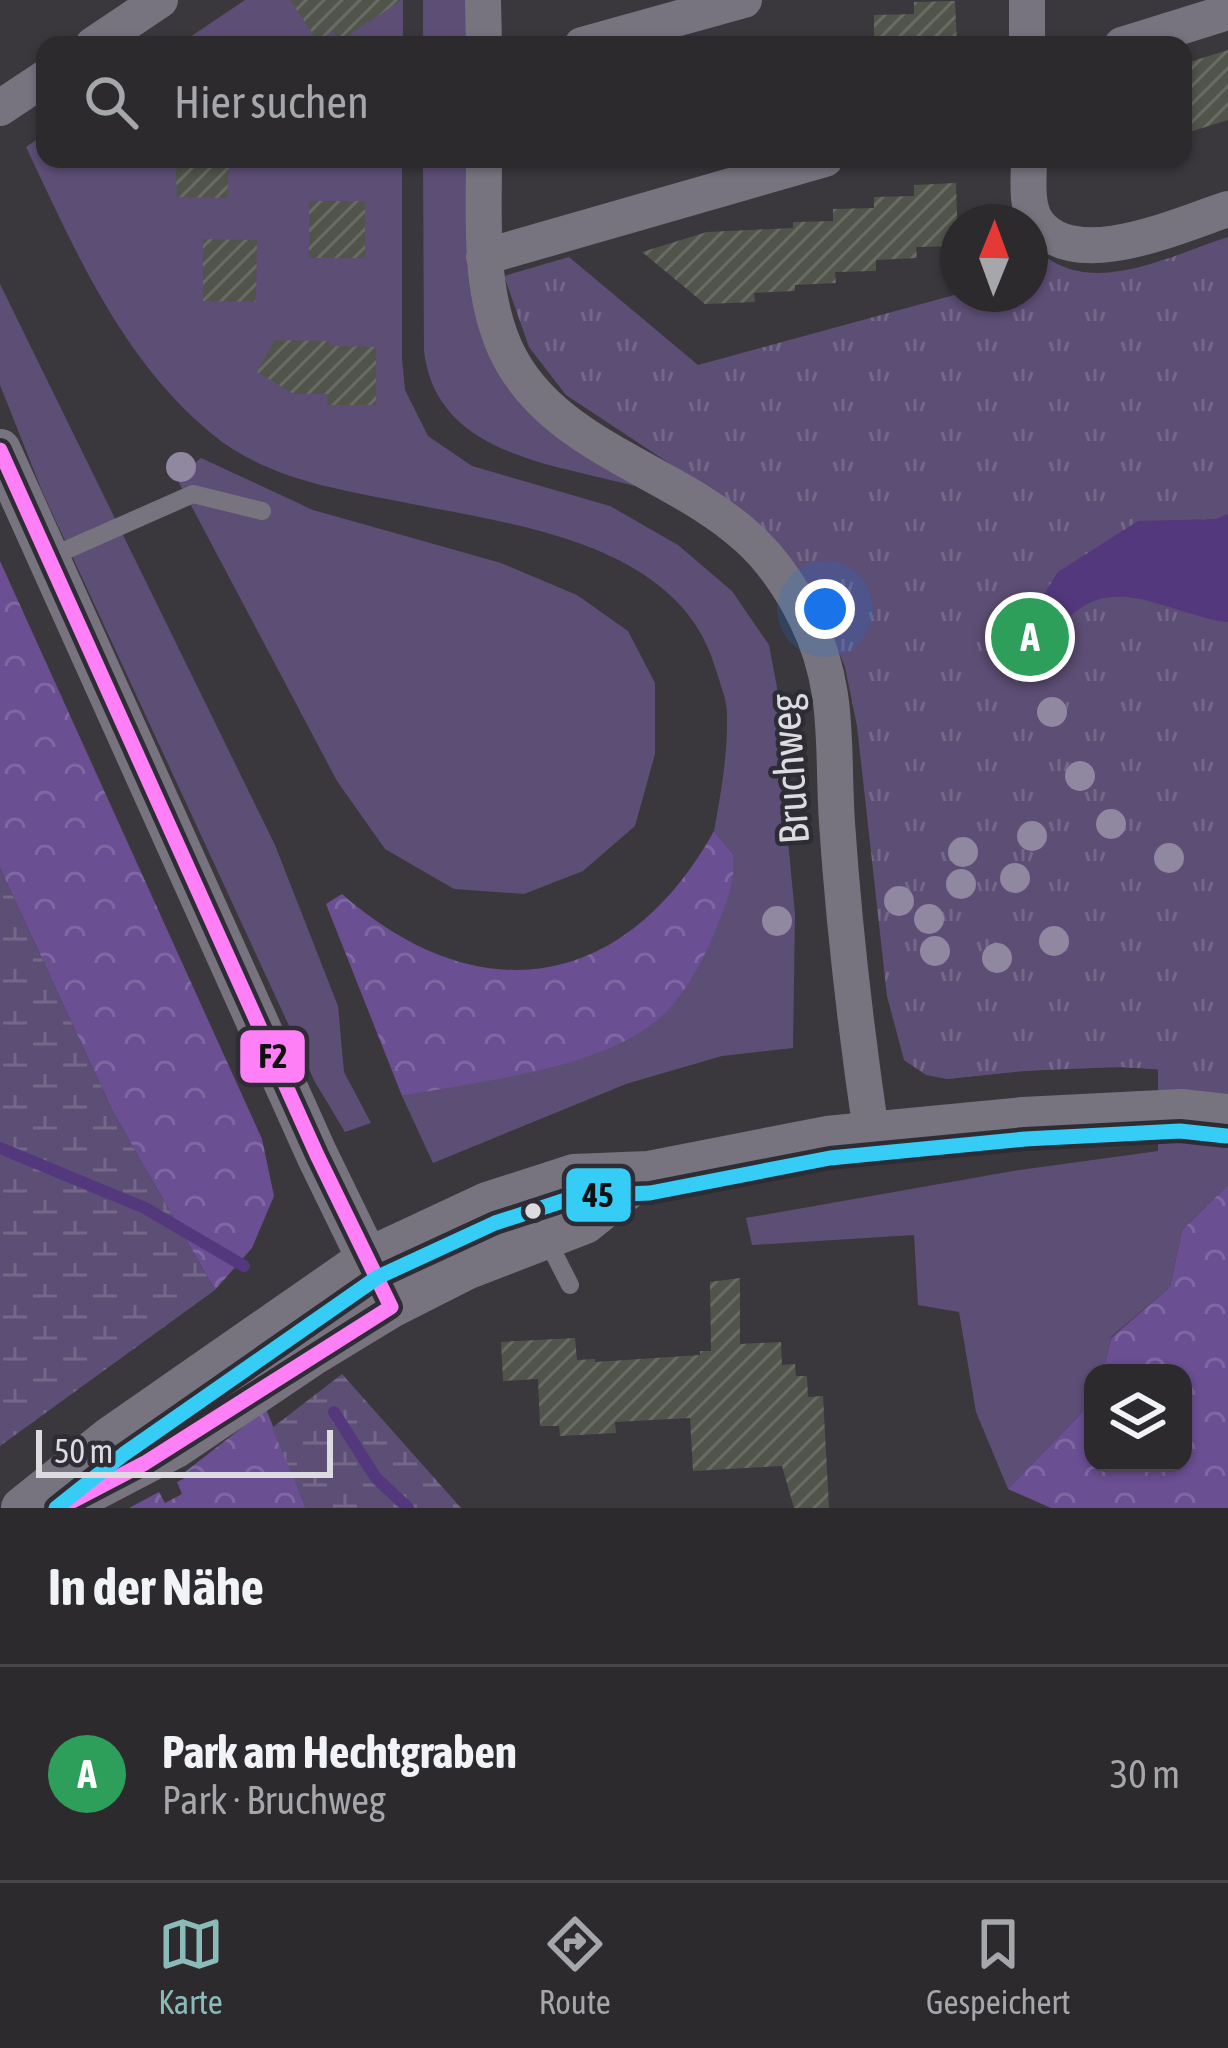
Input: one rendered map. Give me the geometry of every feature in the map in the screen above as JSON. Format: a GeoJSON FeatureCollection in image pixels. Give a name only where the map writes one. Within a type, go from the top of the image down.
{"type":"FeatureCollection","features":[{"type":"Feature","properties":{"kind":"street"},"geometry":{"type":"LineString","coordinates":[[106,36],[160,0]]}},
{"type":"Feature","properties":{"kind":"street"},"geometry":{"type":"LineString","coordinates":[[482,0],[484,36]]}},
{"type":"Feature","properties":{"kind":"street"},"geometry":{"type":"LineString","coordinates":[[614,36],[744,0]]}},
{"type":"Feature","properties":{"kind":"street"},"geometry":{"type":"LineString","coordinates":[[1027,0],[1027,36]]}},
{"type":"Feature","properties":{"kind":"street"},"geometry":{"type":"LineString","coordinates":[[1151,36],[1228,12]]}},
{"type":"Feature","properties":{"kind":"street"},"geometry":{"type":"LineString","coordinates":[[0,108],[36,83]]}},
{"type":"Feature","properties":{"kind":"street","name":"Bruchweg"},"geometry":{"type":"LineString","coordinates":[[484,168],[484,257],[506,351],[536,394],[578,429],[746,536],[772,565],[824,659],[834,700],[837,822],[871,1132]]}},
{"type":"Feature","properties":{"kind":"street"},"geometry":{"type":"LineString","coordinates":[[484,257],[794,168]]}},
{"type":"Feature","properties":{"kind":"street"},"geometry":{"type":"LineString","coordinates":[[1029,168],[1030,204],[1037,224],[1056,238],[1086,247],[1111,245],[1228,209]]}},
{"type":"Feature","properties":{"kind":"street"},"geometry":{"type":"LineString","coordinates":[[0,451],[317,1155],[391,1307]]}},
{"type":"Feature","properties":{"kind":"street"},"geometry":{"type":"LineString","coordinates":[[22,1508],[111,1438],[368,1258],[444,1220],[574,1175],[648,1172],[871,1132],[1090,1114],[1181,1110],[1228,1115]]}},
{"type":"Feature","properties":{"kind":"street"},"geometry":{"type":"LineString","coordinates":[[59,1508],[174,1448],[312,1354],[391,1307],[466,1269],[585,1223],[648,1172]]}},
{"type":"Feature","properties":{"kind":"lane"},"geometry":{"type":"LineString","coordinates":[[48,558],[193,494],[262,512]]}},
{"type":"Feature","properties":{"kind":"lane"},"geometry":{"type":"LineString","coordinates":[[546,1238],[570,1285]]}},
{"type":"Feature","properties":{"kind":"green space"},"geometry":{"type":"Polygon","coordinates":[[[245,0],[403,0],[403,36],[191,36],[245,0]]]}},
{"type":"Feature","properties":{"kind":"green space"},"geometry":{"type":"Polygon","coordinates":[[[423,0],[468,0],[469,36],[423,36],[423,0]]]}},
{"type":"Feature","properties":{"kind":"green space"},"geometry":{"type":"Polygon","coordinates":[[[36,140],[36,168],[402,168],[405,390],[428,436],[472,466],[610,506],[678,545],[732,591],[769,645],[782,714],[783,789],[795,914],[793,1048],[722,1056],[626,1084],[433,1163],[402,1096],[553,1065],[733,854],[714,831],[727,729],[726,703],[716,670],[697,627],[668,593],[632,567],[543,532],[305,480],[256,462],[212,434],[151,372],[126,337],[63,225],[26,147],[36,140]]]}},
{"type":"Feature","properties":{"kind":"green space"},"geometry":{"type":"Polygon","coordinates":[[[423,168],[469,168],[474,299],[635,486],[535,461],[474,434],[451,413],[433,386],[424,351],[423,168]]]}},
{"type":"Feature","properties":{"kind":"green space"},"geometry":{"type":"Polygon","coordinates":[[[1228,237],[1228,1074],[1120,1067],[947,1079],[926,1075],[904,1060],[887,996],[857,726],[845,667],[821,608],[731,504],[566,395],[529,347],[504,276],[569,257],[698,365],[940,299],[940,312],[1048,312],[1048,258],[1082,272],[1106,273],[1156,262],[1228,237]]]}},
{"type":"Feature","properties":{"kind":"green space"},"geometry":{"type":"Polygon","coordinates":[[[0,284],[275,845],[338,1006],[344,1072],[371,1123],[345,1132],[315,1082],[42,491],[0,385],[0,284]]]}},
{"type":"Feature","properties":{"kind":"green space"},"geometry":{"type":"Polygon","coordinates":[[[201,458],[313,510],[501,563],[577,595],[628,631],[655,683],[655,754],[635,826],[583,871],[524,894],[454,889],[385,849],[337,781],[176,477],[201,458]]]}},
{"type":"Feature","properties":{"kind":"green space"},"geometry":{"type":"Polygon","coordinates":[[[0,561],[262,1139],[274,1196],[252,1248],[215,1290],[113,1112],[0,868],[0,561]]]}},
{"type":"Feature","properties":{"kind":"green space"},"geometry":{"type":"Polygon","coordinates":[[[714,831],[733,854],[729,895],[699,965],[665,1013],[611,1048],[577,1060],[402,1096],[326,904],[342,894],[394,932],[445,957],[496,969],[546,968],[593,953],[638,925],[678,885],[714,831]]]}},
{"type":"Feature","properties":{"kind":"green space"},"geometry":{"type":"Polygon","coordinates":[[[0,868],[113,1112],[215,1290],[0,1446],[0,868]]]}},
{"type":"Feature","properties":{"kind":"green space"},"geometry":{"type":"Polygon","coordinates":[[[1228,989],[1228,1185],[1182,1230],[1170,1287],[1111,1337],[1105,1364],[1084,1364],[1084,1410],[1008,1489],[976,1412],[959,1312],[918,1305],[914,1235],[752,1245],[746,1218],[1158,1151],[1158,1069],[1078,1068],[947,1079],[1228,989]]]}},
{"type":"Feature","properties":{"kind":"green space"},"geometry":{"type":"Polygon","coordinates":[[[1228,1185],[1228,1508],[1051,1508],[1008,1489],[1084,1410],[1084,1472],[1192,1472],[1192,1364],[1105,1364],[1111,1338],[1170,1287],[1182,1230],[1228,1185]]]}},
{"type":"Feature","properties":{"kind":"green space"},"geometry":{"type":"Polygon","coordinates":[[[342,1374],[461,1508],[306,1508],[272,1428],[342,1374]]]}},
{"type":"Feature","properties":{"kind":"green space"},"geometry":{"type":"Polygon","coordinates":[[[266,1409],[306,1508],[129,1508],[159,1492],[165,1503],[182,1494],[177,1482],[187,1477],[185,1472],[266,1409]]]}},
{"type":"Feature","properties":{"kind":"shaded area"},"geometry":{"type":"Polygon","coordinates":[[[1228,514],[1228,622],[1116,597],[1096,600],[1076,611],[1057,632],[1039,602],[1058,572],[1138,521],[1216,519],[1228,514]]]}},
{"type":"Feature","properties":{"kind":"building"},"geometry":{"type":"Polygon","coordinates":[[[290,0],[402,0],[348,36],[333,31],[315,36],[290,0]]]}},
{"type":"Feature","properties":{"kind":"building"},"geometry":{"type":"Polygon","coordinates":[[[955,1],[957,36],[874,36],[874,15],[914,14],[914,2],[955,1]]]}},
{"type":"Feature","properties":{"kind":"building"},"geometry":{"type":"Polygon","coordinates":[[[1228,50],[1228,120],[1192,131],[1192,61],[1228,50]]]}},
{"type":"Feature","properties":{"kind":"building"},"geometry":{"type":"Polygon","coordinates":[[[175,168],[229,168],[227,198],[177,197],[175,168]]]}},
{"type":"Feature","properties":{"kind":"building"},"geometry":{"type":"Polygon","coordinates":[[[956,183],[957,204],[940,204],[940,246],[916,247],[917,258],[876,260],[876,271],[835,272],[836,283],[754,293],[755,302],[705,304],[642,252],[707,232],[833,221],[833,209],[874,208],[874,197],[914,196],[914,185],[956,183]]]}},
{"type":"Feature","properties":{"kind":"building"},"geometry":{"type":"Polygon","coordinates":[[[309,201],[365,201],[365,258],[309,258],[309,201]]]}},
{"type":"Feature","properties":{"kind":"building"},"geometry":{"type":"Polygon","coordinates":[[[203,239],[257,240],[256,302],[203,301],[203,239]]]}},
{"type":"Feature","properties":{"kind":"building"},"geometry":{"type":"Polygon","coordinates":[[[275,340],[376,347],[376,405],[327,405],[328,394],[294,394],[257,372],[275,340]]]}},
{"type":"Feature","properties":{"kind":"building"},"geometry":{"type":"Polygon","coordinates":[[[740,1278],[740,1344],[781,1342],[782,1365],[795,1364],[796,1376],[807,1376],[808,1397],[823,1396],[829,1508],[794,1508],[782,1466],[693,1471],[690,1418],[615,1422],[616,1433],[560,1436],[559,1426],[540,1426],[538,1379],[503,1381],[501,1342],[575,1338],[577,1360],[595,1362],[711,1351],[710,1282],[740,1278]]]}},
{"type":"Feature","properties":{"kind":"waterway"},"geometry":{"type":"LineString","coordinates":[[0,1148],[145,1208],[244,1266]]}},
{"type":"Feature","properties":{"kind":"waterway"},"geometry":{"type":"LineString","coordinates":[[334,1412],[376,1478],[408,1508]]}},
{"type":"Feature","properties":{"kind":"transit line","name":"F2"},"geometry":{"type":"LineString","coordinates":[[0,450],[317,1155],[391,1307],[145,1463],[59,1508]]}},
{"type":"Feature","properties":{"kind":"transit line","name":"45"},"geometry":{"type":"LineString","coordinates":[[56,1508],[124,1454],[378,1277],[495,1223],[578,1196],[650,1193],[830,1158],[1025,1139],[1180,1131],[1226,1136]]}},
{"type":"Feature","properties":{"kind":"place","name":"Park am Hechtgraben"},"geometry":{"type":"Point","coordinates":[1030,637]}}]}
